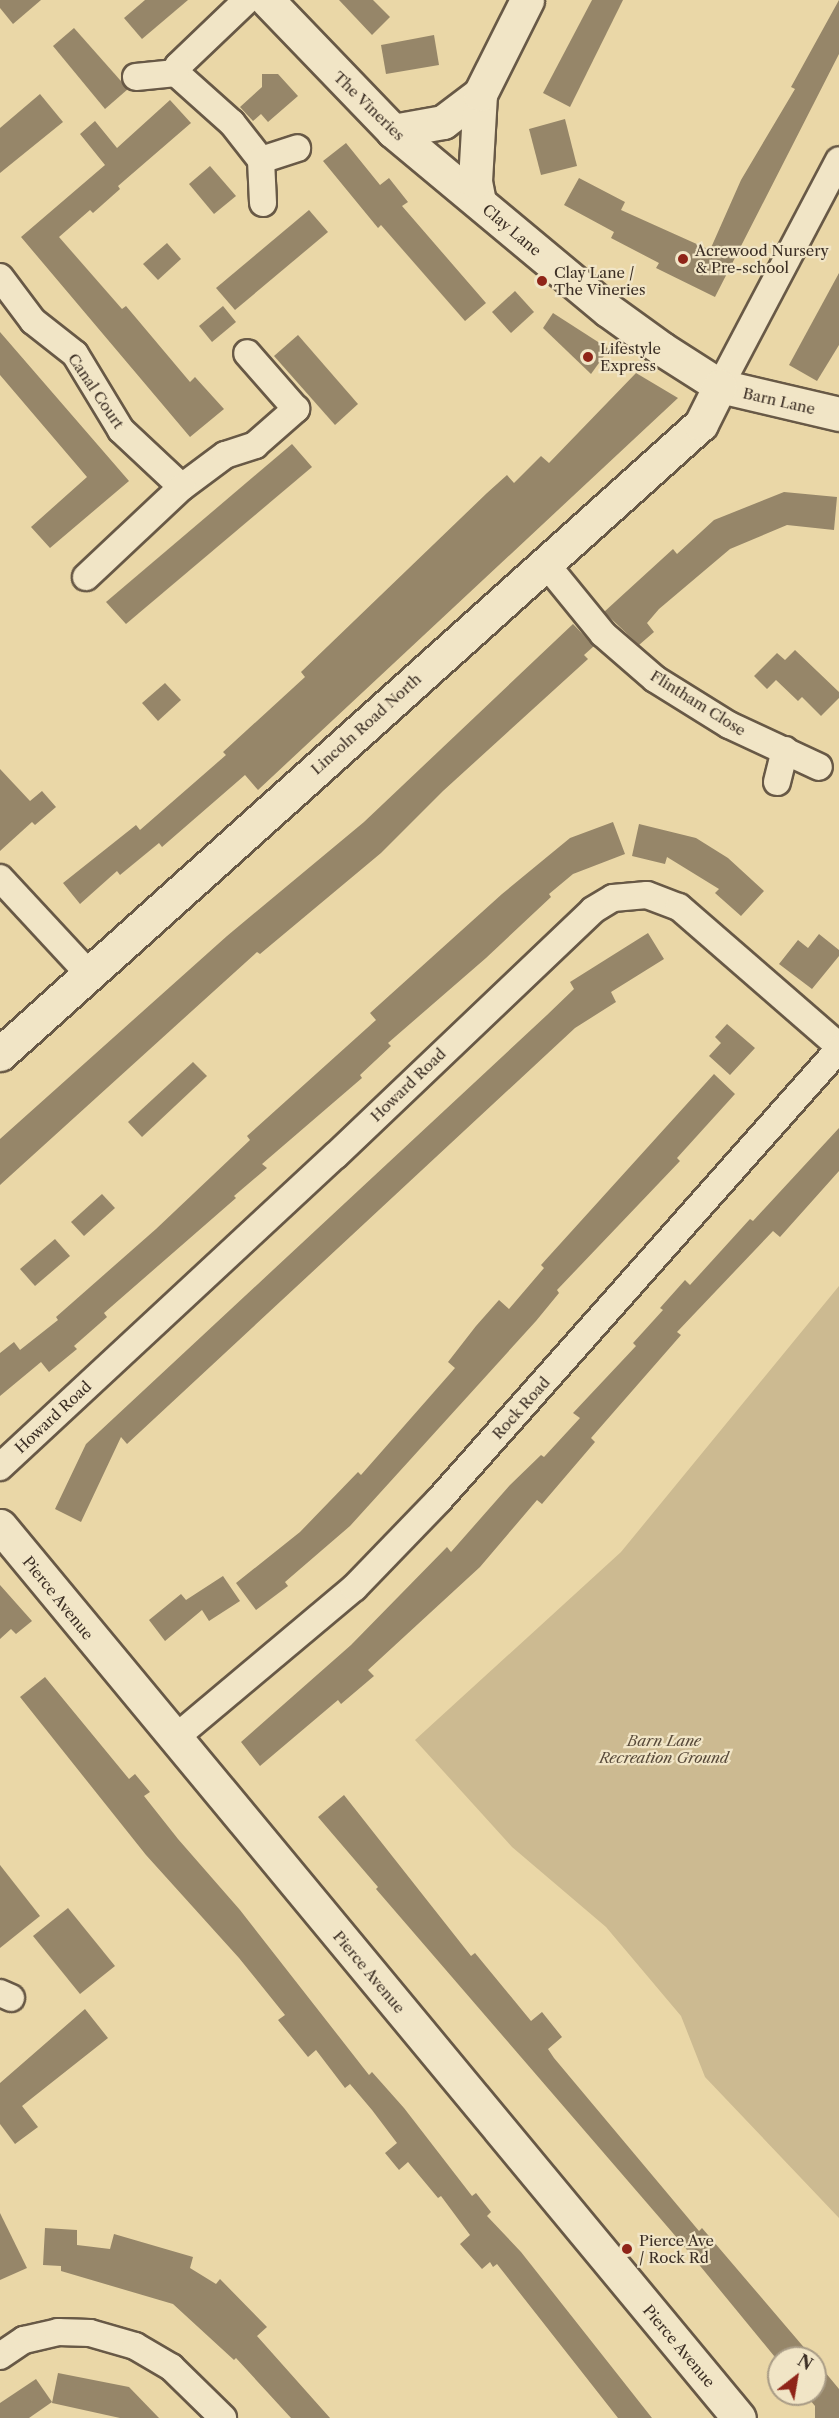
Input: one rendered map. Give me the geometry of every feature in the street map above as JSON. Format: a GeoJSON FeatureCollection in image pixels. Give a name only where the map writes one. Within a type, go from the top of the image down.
{"type":"FeatureCollection","features":[{"type":"Feature","properties":{"kind":"street"},"geometry":{"type":"LineString","coordinates":[[176,73],[177,66],[247,0]]}},
{"type":"Feature","properties":{"kind":"street","name":"The Vineries"},"geometry":{"type":"LineString","coordinates":[[267,0],[393,131],[479,202]]}},
{"type":"Feature","properties":{"kind":"street","name":"Clay Lane"},"geometry":{"type":"LineString","coordinates":[[527,0],[480,94],[475,181],[479,202],[608,310],[720,386]]}},
{"type":"Feature","properties":{"kind":"street"},"geometry":{"type":"LineString","coordinates":[[136,77],[176,73],[232,123],[261,160],[263,203]]}},
{"type":"Feature","properties":{"kind":"street","name":"Clay Lane"},"geometry":{"type":"LineString","coordinates":[[393,131],[443,122],[480,94]]}},
{"type":"Feature","properties":{"kind":"street"},"geometry":{"type":"LineString","coordinates":[[261,160],[297,148]]}},
{"type":"Feature","properties":{"kind":"street"},"geometry":{"type":"LineString","coordinates":[[720,386],[839,160]]}},
{"type":"Feature","properties":{"kind":"street","name":"Canal Court"},"geometry":{"type":"LineString","coordinates":[[0,277],[33,321],[75,354],[121,430],[182,486]]}},
{"type":"Feature","properties":{"kind":"street"},"geometry":{"type":"LineString","coordinates":[[86,577],[182,486],[225,455],[255,445],[296,410],[247,353]]}},
{"type":"Feature","properties":{"kind":"street","name":"Barn Lane"},"geometry":{"type":"LineString","coordinates":[[720,386],[839,414]]}},
{"type":"Feature","properties":{"kind":"street","name":"Lincoln Road North"},"geometry":{"type":"LineString","coordinates":[[0,1054],[701,424],[720,386]]}},
{"type":"Feature","properties":{"kind":"street","name":"Flintham Close"},"geometry":{"type":"LineString","coordinates":[[546,564],[603,634],[656,679],[729,725],[819,767]]}},
{"type":"Feature","properties":{"kind":"street"},"geometry":{"type":"LineString","coordinates":[[777,782],[785,750]]}},
{"type":"Feature","properties":{"kind":"street"},"geometry":{"type":"LineString","coordinates":[[0,878],[88,973]]}},
{"type":"Feature","properties":{"kind":"street","name":"Howard Road"},"geometry":{"type":"LineString","coordinates":[[0,1467],[335,1156],[584,918],[613,898],[647,895],[679,907],[839,1048]]}},
{"type":"Feature","properties":{"kind":"street","name":"Rock Road"},"geometry":{"type":"LineString","coordinates":[[175,1738],[354,1588],[432,1508],[839,1048]]}},
{"type":"Feature","properties":{"kind":"street","name":"Pierce Avenue"},"geometry":{"type":"LineString","coordinates":[[0,1526],[738,2418]]}},
{"type":"Feature","properties":{"kind":"street"},"geometry":{"type":"LineString","coordinates":[[0,2356],[24,2340],[58,2332],[90,2333],[135,2346],[171,2367],[223,2418]]}},
{"type":"Feature","properties":{"kind":"green space","name":"Barn Lane Recreation Ground"},"geometry":{"type":"Polygon","coordinates":[[[839,1286],[839,2218],[705,2077],[681,2016],[606,1927],[512,1847],[415,1740],[621,1552],[839,1286]]]}},
{"type":"Feature","properties":{"kind":"building"},"geometry":{"type":"Polygon","coordinates":[[[0,0],[41,0],[13,24],[0,8],[0,0]]]}},
{"type":"Feature","properties":{"kind":"building"},"geometry":{"type":"Polygon","coordinates":[[[145,0],[188,0],[142,39],[124,18],[145,0]]]}},
{"type":"Feature","properties":{"kind":"building"},"geometry":{"type":"Polygon","coordinates":[[[339,0],[373,0],[390,17],[372,35],[339,0]]]}},
{"type":"Feature","properties":{"kind":"building"},"geometry":{"type":"Polygon","coordinates":[[[592,0],[623,0],[570,107],[543,93],[592,0]]]}},
{"type":"Feature","properties":{"kind":"building"},"geometry":{"type":"Polygon","coordinates":[[[839,0],[839,54],[715,297],[656,268],[659,263],[611,238],[614,232],[564,205],[579,178],[625,202],[621,210],[710,250],[741,180],[795,89],[791,87],[839,0]]]}},
{"type":"Feature","properties":{"kind":"building"},"geometry":{"type":"Polygon","coordinates":[[[74,28],[128,89],[105,109],[53,46],[74,28]]]}},
{"type":"Feature","properties":{"kind":"building"},"geometry":{"type":"Polygon","coordinates":[[[434,35],[439,65],[386,74],[381,45],[434,35]]]}},
{"type":"Feature","properties":{"kind":"building"},"geometry":{"type":"Polygon","coordinates":[[[262,74],[278,74],[298,96],[268,122],[261,114],[253,121],[240,107],[262,87],[262,74]]]}},
{"type":"Feature","properties":{"kind":"building"},"geometry":{"type":"Polygon","coordinates":[[[40,94],[63,122],[0,173],[0,128],[40,94]]]}},
{"type":"Feature","properties":{"kind":"building"},"geometry":{"type":"Polygon","coordinates":[[[170,100],[191,123],[118,186],[120,189],[93,213],[90,210],[59,237],[122,309],[126,306],[190,382],[195,377],[224,409],[190,437],[21,237],[105,165],[80,134],[95,121],[117,148],[170,100]]]}},
{"type":"Feature","properties":{"kind":"building"},"geometry":{"type":"Polygon","coordinates":[[[565,119],[577,166],[541,175],[529,129],[565,119]]]}},
{"type":"Feature","properties":{"kind":"building"},"geometry":{"type":"Polygon","coordinates":[[[346,143],[380,185],[389,178],[408,202],[402,206],[486,303],[465,321],[381,225],[378,228],[323,161],[346,143]]]}},
{"type":"Feature","properties":{"kind":"building"},"geometry":{"type":"Polygon","coordinates":[[[210,166],[236,196],[214,214],[189,184],[210,166]]]}},
{"type":"Feature","properties":{"kind":"building"},"geometry":{"type":"Polygon","coordinates":[[[309,210],[328,232],[235,310],[216,288],[309,210]]]}},
{"type":"Feature","properties":{"kind":"building"},"geometry":{"type":"Polygon","coordinates":[[[167,243],[181,259],[158,280],[143,264],[167,243]]]}},
{"type":"Feature","properties":{"kind":"building"},"geometry":{"type":"Polygon","coordinates":[[[839,273],[839,345],[817,381],[789,365],[839,273]]]}},
{"type":"Feature","properties":{"kind":"building"},"geometry":{"type":"Polygon","coordinates":[[[515,291],[534,312],[511,333],[492,312],[515,291]]]}},
{"type":"Feature","properties":{"kind":"building"},"geometry":{"type":"Polygon","coordinates":[[[223,306],[236,322],[212,342],[199,326],[223,306]]]}},
{"type":"Feature","properties":{"kind":"building","name":"Lifestyle Express"},"geometry":{"type":"Polygon","coordinates":[[[553,313],[609,349],[591,374],[543,328],[553,313]]]}},
{"type":"Feature","properties":{"kind":"building"},"geometry":{"type":"Polygon","coordinates":[[[0,332],[129,481],[50,548],[31,527],[87,477],[0,375],[0,332]]]}},
{"type":"Feature","properties":{"kind":"building"},"geometry":{"type":"Polygon","coordinates":[[[298,335],[358,404],[335,425],[274,356],[298,335]]]}},
{"type":"Feature","properties":{"kind":"building"},"geometry":{"type":"Polygon","coordinates":[[[636,373],[678,398],[258,790],[245,775],[162,847],[159,843],[120,875],[117,871],[80,904],[63,883],[136,825],[140,830],[226,755],[223,752],[305,677],[301,672],[487,493],[507,475],[514,483],[541,456],[549,463],[636,373]]]}},
{"type":"Feature","properties":{"kind":"building"},"geometry":{"type":"Polygon","coordinates":[[[292,444],[312,467],[126,624],[106,602],[292,444]]]}},
{"type":"Feature","properties":{"kind":"building"},"geometry":{"type":"Polygon","coordinates":[[[784,492],[837,497],[834,530],[787,525],[730,549],[659,609],[647,623],[654,632],[639,645],[604,612],[673,549],[677,554],[714,520],[784,492]]]}},
{"type":"Feature","properties":{"kind":"building"},"geometry":{"type":"Polygon","coordinates":[[[573,624],[594,646],[584,655],[588,659],[443,791],[381,853],[260,954],[257,952],[0,1185],[0,1139],[227,936],[364,822],[573,624]]]}},
{"type":"Feature","properties":{"kind":"building"},"geometry":{"type":"Polygon","coordinates":[[[795,650],[839,692],[839,698],[821,716],[802,697],[798,701],[776,680],[767,689],[754,676],[777,653],[785,660],[795,650]]]}},
{"type":"Feature","properties":{"kind":"building"},"geometry":{"type":"Polygon","coordinates":[[[165,683],[181,700],[158,721],[142,703],[165,683]]]}},
{"type":"Feature","properties":{"kind":"building"},"geometry":{"type":"Polygon","coordinates":[[[0,769],[30,801],[42,791],[56,807],[35,825],[32,822],[0,851],[0,769]]]}},
{"type":"Feature","properties":{"kind":"building"},"geometry":{"type":"Polygon","coordinates":[[[613,822],[625,854],[573,874],[549,894],[551,897],[486,958],[388,1043],[391,1046],[360,1075],[362,1078],[262,1164],[267,1168],[234,1196],[236,1198],[104,1313],[107,1317],[74,1346],[77,1349],[49,1372],[41,1362],[0,1396],[0,1353],[14,1342],[20,1350],[58,1320],[56,1317],[156,1229],[250,1140],[247,1136],[376,1020],[370,1013],[502,894],[570,838],[613,822]]]}},
{"type":"Feature","properties":{"kind":"building"},"geometry":{"type":"Polygon","coordinates":[[[639,824],[696,838],[728,858],[764,891],[741,916],[715,893],[719,889],[667,857],[665,864],[632,856],[639,824]]]}},
{"type":"Feature","properties":{"kind":"building"},"geometry":{"type":"Polygon","coordinates":[[[648,933],[664,959],[611,992],[616,1002],[575,1028],[127,1444],[121,1437],[81,1522],[55,1509],[86,1444],[547,1015],[574,989],[570,982],[648,933]]]}},
{"type":"Feature","properties":{"kind":"building"},"geometry":{"type":"Polygon","coordinates":[[[819,934],[839,950],[839,956],[812,989],[779,964],[798,940],[808,948],[819,934]]]}},
{"type":"Feature","properties":{"kind":"building"},"geometry":{"type":"Polygon","coordinates":[[[727,1024],[755,1048],[730,1075],[709,1056],[721,1043],[715,1037],[727,1024]]]}},
{"type":"Feature","properties":{"kind":"building"},"geometry":{"type":"Polygon","coordinates":[[[193,1062],[207,1076],[142,1137],[128,1122],[193,1062]]]}},
{"type":"Feature","properties":{"kind":"building"},"geometry":{"type":"Polygon","coordinates":[[[714,1074],[735,1094],[677,1158],[680,1161],[557,1290],[559,1293],[536,1321],[350,1526],[285,1582],[288,1586],[256,1610],[236,1583],[300,1532],[358,1472],[361,1475],[455,1368],[448,1362],[476,1326],[499,1300],[509,1309],[544,1268],[541,1265],[714,1074]]]}},
{"type":"Feature","properties":{"kind":"building"},"geometry":{"type":"Polygon","coordinates":[[[839,1128],[839,1171],[780,1237],[773,1231],[677,1332],[681,1335],[591,1438],[595,1442],[542,1504],[537,1500],[480,1567],[368,1670],[374,1676],[341,1704],[338,1700],[260,1766],[241,1742],[351,1645],[447,1547],[451,1552],[510,1485],[541,1455],[544,1457],[580,1418],[573,1413],[636,1346],[633,1343],[663,1310],[660,1308],[685,1280],[690,1285],[750,1219],[753,1221],[839,1128]]]}},
{"type":"Feature","properties":{"kind":"building"},"geometry":{"type":"Polygon","coordinates":[[[102,1194],[115,1208],[84,1236],[71,1222],[102,1194]]]}},
{"type":"Feature","properties":{"kind":"building"},"geometry":{"type":"Polygon","coordinates":[[[55,1239],[70,1256],[35,1286],[20,1269],[55,1239]]]}},
{"type":"Feature","properties":{"kind":"building"},"geometry":{"type":"Polygon","coordinates":[[[223,1576],[240,1601],[209,1621],[202,1610],[165,1641],[149,1620],[181,1594],[186,1600],[223,1576]]]}},
{"type":"Feature","properties":{"kind":"building"},"geometry":{"type":"Polygon","coordinates":[[[0,1585],[32,1621],[16,1634],[11,1629],[0,1639],[0,1585]]]}},
{"type":"Feature","properties":{"kind":"building"},"geometry":{"type":"Polygon","coordinates":[[[45,1677],[129,1779],[135,1774],[150,1792],[144,1796],[178,1839],[240,1910],[369,2075],[372,2072],[404,2108],[472,2196],[476,2193],[491,2212],[487,2216],[521,2252],[652,2418],[618,2418],[497,2264],[493,2267],[490,2262],[482,2269],[460,2244],[470,2235],[441,2196],[438,2198],[408,2162],[399,2170],[385,2153],[397,2143],[372,2110],[350,2084],[345,2088],[316,2050],[308,2057],[278,2020],[285,2015],[239,1958],[146,1855],[20,1697],[45,1677]]]}},
{"type":"Feature","properties":{"kind":"building"},"geometry":{"type":"Polygon","coordinates":[[[344,1795],[471,1956],[475,1953],[531,2021],[542,2012],[562,2037],[548,2049],[554,2058],[699,2231],[702,2228],[803,2346],[767,2347],[678,2239],[376,1889],[378,1887],[318,1817],[344,1795]]]}},
{"type":"Feature","properties":{"kind":"building"},"geometry":{"type":"Polygon","coordinates":[[[0,1865],[40,1916],[0,1948],[0,1865]]]}},
{"type":"Feature","properties":{"kind":"building"},"geometry":{"type":"Polygon","coordinates":[[[68,1908],[115,1966],[80,1994],[33,1936],[68,1908]]]}},
{"type":"Feature","properties":{"kind":"building"},"geometry":{"type":"Polygon","coordinates":[[[85,2009],[108,2038],[22,2106],[38,2127],[15,2144],[0,2124],[0,2083],[85,2009]]]}},
{"type":"Feature","properties":{"kind":"building"},"geometry":{"type":"Polygon","coordinates":[[[0,2213],[27,2268],[0,2280],[0,2213]]]}},
{"type":"Feature","properties":{"kind":"building"},"geometry":{"type":"Polygon","coordinates":[[[45,2228],[77,2230],[77,2245],[110,2249],[114,2234],[193,2257],[190,2268],[216,2284],[220,2279],[267,2327],[257,2336],[330,2418],[291,2418],[236,2358],[234,2360],[173,2304],[61,2271],[61,2266],[43,2265],[45,2228]]]}},
{"type":"Feature","properties":{"kind":"building"},"geometry":{"type":"Polygon","coordinates":[[[58,2373],[129,2387],[159,2418],[120,2418],[52,2403],[58,2373]]]}},
{"type":"Feature","properties":{"kind":"building"},"geometry":{"type":"Polygon","coordinates":[[[827,2374],[839,2389],[839,2418],[815,2418],[815,2406],[827,2406],[827,2374]]]}},
{"type":"Feature","properties":{"kind":"building"},"geometry":{"type":"Polygon","coordinates":[[[36,2379],[52,2402],[29,2418],[0,2418],[0,2403],[36,2379]]]}},
{"type":"Feature","properties":{"kind":"place","name":"Acrewood Nursery & Pre-school"},"geometry":{"type":"Point","coordinates":[683,259]}},
{"type":"Feature","properties":{"kind":"place","name":"Clay Lane / The Vineries"},"geometry":{"type":"Point","coordinates":[542,281]}},
{"type":"Feature","properties":{"kind":"place","name":"Lifestyle Express"},"geometry":{"type":"Point","coordinates":[588,357]}},
{"type":"Feature","properties":{"kind":"place","name":"Pierce Ave / Rock Rd"},"geometry":{"type":"Point","coordinates":[627,2249]}}]}
